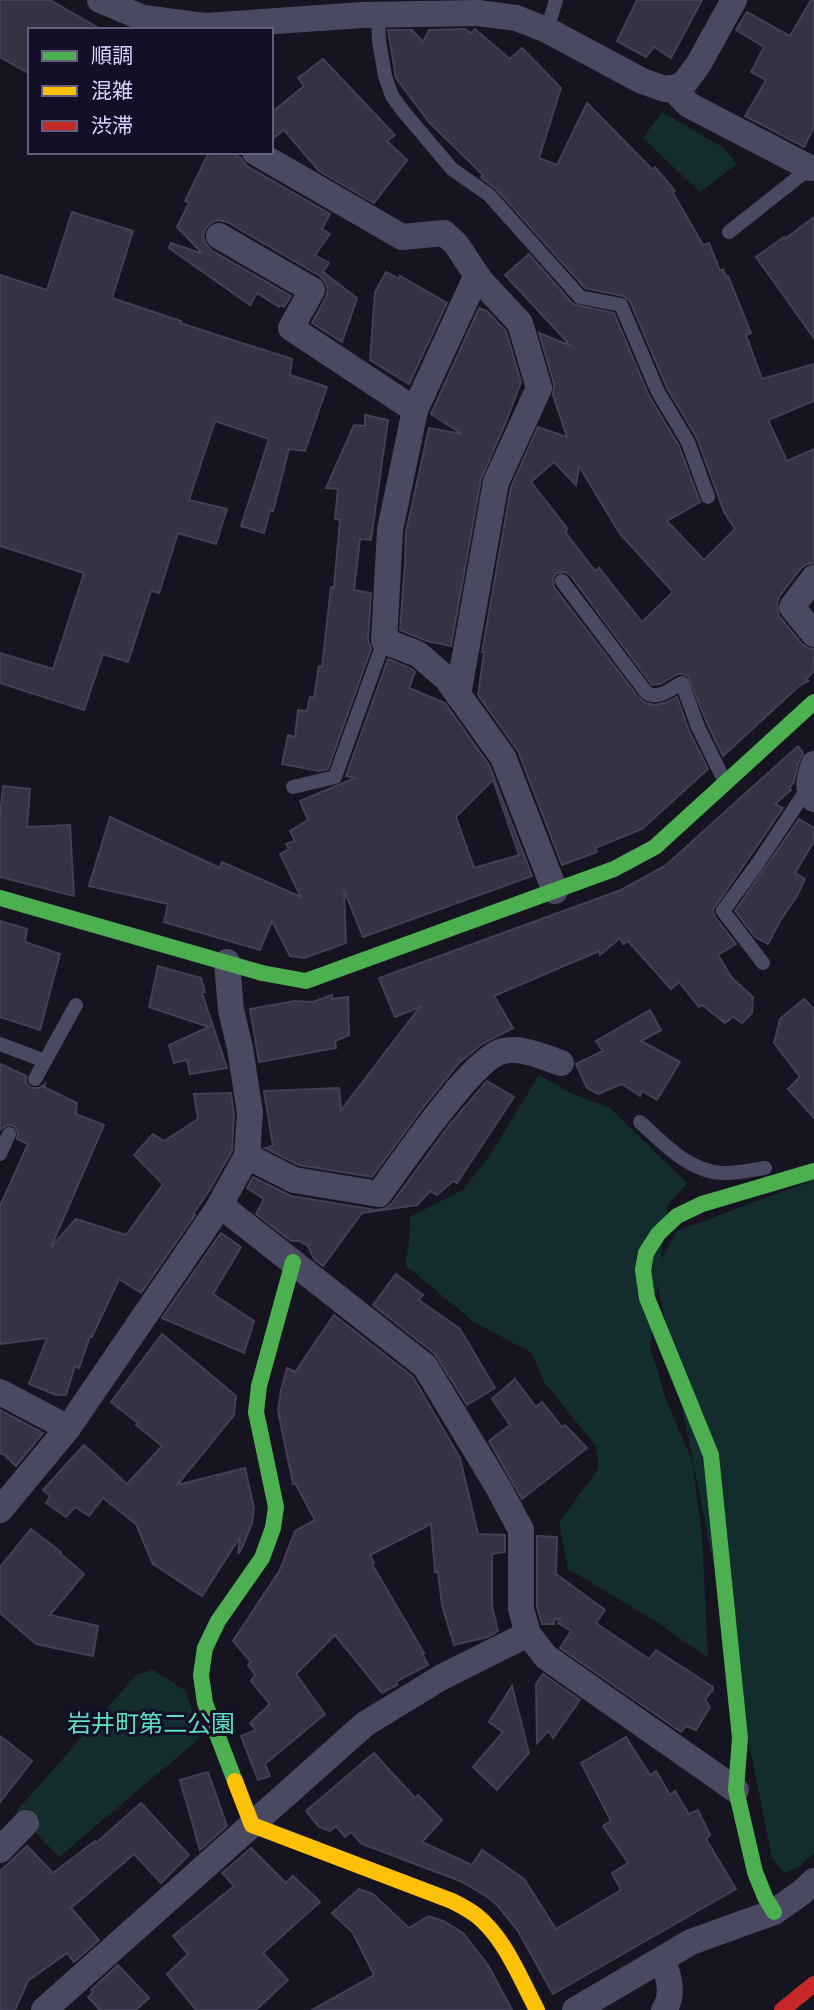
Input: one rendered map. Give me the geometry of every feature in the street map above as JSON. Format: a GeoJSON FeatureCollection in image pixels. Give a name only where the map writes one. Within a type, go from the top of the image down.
{"type":"FeatureCollection","features":[{"type":"Feature","properties":{"kind":"main road"},"geometry":{"type":"LineString","coordinates":[[0,898],[262,972],[306,981],[614,869],[655,848],[814,702]]}},
{"type":"Feature","properties":{"kind":"main road"},"geometry":{"type":"LineString","coordinates":[[774,1912],[755,1872],[736,1790],[740,1738],[711,1454],[647,1298],[643,1270],[646,1253],[658,1234],[677,1216],[702,1204],[814,1171]]}},
{"type":"Feature","properties":{"kind":"main road"},"geometry":{"type":"LineString","coordinates":[[293,1262],[259,1386],[256,1412],[276,1507],[273,1528],[262,1558],[218,1621],[205,1648],[201,1675],[205,1703],[252,1825],[452,1901],[468,1910],[483,1921],[499,1941],[537,2010]]}},
{"type":"Feature","properties":{"kind":"main road"},"geometry":{"type":"LineString","coordinates":[[782,2010],[814,1986]]}},
{"type":"Feature","properties":{"kind":"main road"},"geometry":{"type":"LineString","coordinates":[[796,2010],[814,1986]]}},
{"type":"Feature","properties":{"kind":"street"},"geometry":{"type":"LineString","coordinates":[[100,0],[143,18],[205,26],[369,10],[478,13],[516,18],[547,30],[642,81],[665,89],[682,86],[698,65],[734,0]]}},
{"type":"Feature","properties":{"kind":"street"},"geometry":{"type":"LineString","coordinates":[[672,88],[689,105],[813,167]]}},
{"type":"Feature","properties":{"kind":"street"},"geometry":{"type":"LineString","coordinates":[[258,154],[402,237],[444,233],[520,323],[539,388],[496,482],[458,695]]}},
{"type":"Feature","properties":{"kind":"street"},"geometry":{"type":"LineString","coordinates":[[219,236],[312,290],[291,328],[415,410]]}},
{"type":"Feature","properties":{"kind":"street"},"geometry":{"type":"LineString","coordinates":[[477,275],[415,410],[390,530],[384,641],[418,654],[447,680],[503,757],[555,891]]}},
{"type":"Feature","properties":{"kind":"street"},"geometry":{"type":"LineString","coordinates":[[814,578],[792,607],[814,634]]}},
{"type":"Feature","properties":{"kind":"street"},"geometry":{"type":"LineString","coordinates":[[0,1510],[68,1428],[220,1205],[247,1156],[250,1113],[231,1010],[227,962]]}},
{"type":"Feature","properties":{"kind":"street"},"geometry":{"type":"LineString","coordinates":[[247,1156],[294,1180],[379,1194],[444,1107],[476,1070],[500,1051],[519,1049],[561,1063]]}},
{"type":"Feature","properties":{"kind":"street"},"geometry":{"type":"LineString","coordinates":[[220,1205],[425,1366],[521,1530],[521,1609],[528,1634],[546,1657],[736,1790]]}},
{"type":"Feature","properties":{"kind":"street"},"geometry":{"type":"LineString","coordinates":[[0,1392],[68,1428]]}},
{"type":"Feature","properties":{"kind":"street"},"geometry":{"type":"LineString","coordinates":[[44,2010],[365,1724],[442,1677],[528,1634]]}},
{"type":"Feature","properties":{"kind":"street"},"geometry":{"type":"LineString","coordinates":[[0,1850],[26,1823]]}},
{"type":"Feature","properties":{"kind":"street"},"geometry":{"type":"LineString","coordinates":[[575,2010],[691,1942],[774,1912],[814,1881]]}},
{"type":"Feature","properties":{"kind":"street"},"geometry":{"type":"LineString","coordinates":[[663,1959],[670,1984],[669,2004],[664,2010]]}},
{"type":"Feature","properties":{"kind":"lane"},"geometry":{"type":"LineString","coordinates":[[547,30],[556,0]]}},
{"type":"Feature","properties":{"kind":"lane"},"geometry":{"type":"LineString","coordinates":[[369,10],[392,96],[452,169],[489,195],[580,298],[621,305],[658,391],[688,442],[708,498]]}},
{"type":"Feature","properties":{"kind":"lane"},"geometry":{"type":"LineString","coordinates":[[729,232],[813,167]]}},
{"type":"Feature","properties":{"kind":"lane"},"geometry":{"type":"LineString","coordinates":[[562,581],[646,692],[657,696],[682,683],[698,727],[725,782]]}},
{"type":"Feature","properties":{"kind":"lane"},"geometry":{"type":"LineString","coordinates":[[293,787],[335,776],[384,641]]}},
{"type":"Feature","properties":{"kind":"lane"},"geometry":{"type":"LineString","coordinates":[[763,963],[723,911],[756,866],[797,800],[813,782]]}},
{"type":"Feature","properties":{"kind":"lane"},"geometry":{"type":"LineString","coordinates":[[35,1079],[76,1004]]}},
{"type":"Feature","properties":{"kind":"lane"},"geometry":{"type":"LineString","coordinates":[[0,1044],[44,1061]]}},
{"type":"Feature","properties":{"kind":"lane"},"geometry":{"type":"LineString","coordinates":[[639,1122],[669,1148],[700,1169],[723,1173],[772,1167],[797,1175]]}},
{"type":"Feature","properties":{"kind":"lane"},"geometry":{"type":"LineString","coordinates":[[0,1154],[9,1134]]}},
{"type":"Feature","properties":{"kind":"green space"},"geometry":{"type":"Polygon","coordinates":[[[662,112],[724,148],[737,164],[700,192],[643,138],[662,112]]]}},
{"type":"Feature","properties":{"kind":"green space"},"geometry":{"type":"Polygon","coordinates":[[[539,1075],[573,1094],[610,1108],[687,1183],[668,1205],[650,1346],[667,1402],[692,1460],[702,1535],[708,1658],[654,1620],[568,1569],[559,1522],[599,1468],[596,1446],[544,1382],[532,1353],[474,1322],[405,1265],[410,1217],[464,1189],[492,1152],[539,1075]]]}},
{"type":"Feature","properties":{"kind":"green space"},"geometry":{"type":"Polygon","coordinates":[[[814,1180],[814,1853],[799,1867],[784,1873],[772,1858],[655,1271],[677,1231],[814,1180]]]}},
{"type":"Feature","properties":{"kind":"green space","name":"岩井町第二公園"},"geometry":{"type":"Polygon","coordinates":[[[153,1670],[186,1691],[200,1738],[59,1857],[16,1812],[136,1675],[153,1670]]]}},
{"type":"Feature","properties":{"kind":"building"},"geometry":{"type":"Polygon","coordinates":[[[0,0],[50,0],[99,28],[28,28],[28,73],[0,57],[0,0]]]}},
{"type":"Feature","properties":{"kind":"building"},"geometry":{"type":"Polygon","coordinates":[[[637,0],[702,0],[671,58],[654,47],[646,57],[617,41],[637,0]]]}},
{"type":"Feature","properties":{"kind":"building"},"geometry":{"type":"Polygon","coordinates":[[[811,0],[814,0],[814,127],[804,147],[745,116],[766,80],[751,72],[764,47],[736,30],[747,12],[790,36],[811,0]]]}},
{"type":"Feature","properties":{"kind":"building"},"geometry":{"type":"Polygon","coordinates":[[[465,29],[471,33],[475,29],[510,59],[522,48],[561,88],[539,158],[557,165],[587,103],[652,169],[655,167],[675,191],[673,193],[703,245],[709,243],[720,271],[723,269],[726,277],[728,276],[751,333],[746,335],[762,379],[814,364],[814,401],[768,420],[787,461],[814,449],[814,563],[801,568],[779,597],[777,604],[779,616],[802,644],[814,649],[814,671],[806,679],[808,681],[799,686],[723,756],[688,676],[678,674],[660,684],[652,685],[570,575],[565,572],[557,573],[553,578],[554,587],[639,698],[655,705],[677,697],[689,731],[708,769],[642,829],[595,848],[597,852],[562,865],[518,751],[478,695],[482,652],[511,487],[538,427],[567,437],[553,395],[554,384],[539,333],[571,346],[505,275],[529,254],[573,304],[614,313],[649,396],[679,446],[700,502],[667,521],[704,560],[735,529],[724,512],[697,438],[667,388],[630,301],[623,296],[585,288],[496,189],[481,177],[483,175],[429,122],[396,78],[388,30],[412,30],[423,42],[429,30],[465,29]],[[554,462],[531,482],[567,528],[566,533],[595,571],[599,568],[642,622],[673,592],[620,534],[579,466],[576,485],[554,462]]]}},
{"type":"Feature","properties":{"kind":"building"},"geometry":{"type":"Polygon","coordinates":[[[323,59],[395,135],[387,141],[407,160],[374,203],[319,171],[284,130],[273,138],[273,111],[304,86],[298,78],[323,59]]]}},
{"type":"Feature","properties":{"kind":"building"},"geometry":{"type":"Polygon","coordinates":[[[208,154],[233,154],[241,158],[247,166],[330,214],[322,229],[330,234],[315,255],[329,263],[323,272],[357,298],[342,342],[312,323],[328,289],[320,276],[227,222],[218,220],[206,228],[203,235],[206,244],[211,250],[291,296],[284,307],[279,307],[257,293],[250,305],[169,248],[171,243],[203,254],[177,227],[189,203],[185,201],[208,154]]]}},
{"type":"Feature","properties":{"kind":"building"},"geometry":{"type":"Polygon","coordinates":[[[72,212],[133,231],[112,298],[292,359],[290,375],[327,387],[305,451],[289,449],[273,511],[270,510],[264,533],[241,526],[269,439],[215,421],[189,500],[227,509],[216,544],[178,533],[159,593],[151,591],[128,662],[103,654],[84,710],[0,683],[0,653],[53,669],[84,573],[0,546],[0,275],[47,290],[72,212]]]}},
{"type":"Feature","properties":{"kind":"building"},"geometry":{"type":"Polygon","coordinates":[[[814,217],[814,338],[756,257],[814,217]]]}},
{"type":"Feature","properties":{"kind":"building"},"geometry":{"type":"Polygon","coordinates":[[[386,272],[399,279],[400,276],[447,303],[409,384],[370,360],[375,292],[386,272]]]}},
{"type":"Feature","properties":{"kind":"building"},"geometry":{"type":"Polygon","coordinates":[[[479,308],[487,311],[506,331],[521,382],[481,479],[451,646],[427,641],[400,630],[406,532],[429,428],[462,434],[431,414],[479,308]]]}},
{"type":"Feature","properties":{"kind":"building"},"geometry":{"type":"Polygon","coordinates":[[[365,415],[388,420],[371,540],[360,539],[354,590],[371,593],[368,640],[371,649],[328,769],[319,771],[282,764],[288,735],[295,737],[298,710],[307,711],[310,697],[314,698],[319,666],[322,667],[331,587],[334,587],[340,520],[335,519],[338,489],[326,488],[354,425],[365,426],[365,415]]]}},
{"type":"Feature","properties":{"kind":"building"},"geometry":{"type":"Polygon","coordinates":[[[388,659],[410,668],[415,672],[409,688],[445,703],[489,765],[532,876],[363,937],[344,890],[346,943],[304,958],[290,956],[272,921],[260,950],[164,922],[168,904],[89,886],[110,817],[220,868],[222,862],[301,897],[280,854],[289,849],[286,844],[295,841],[290,831],[308,820],[300,801],[355,778],[346,776],[388,659]],[[493,780],[456,817],[474,868],[519,855],[493,780]]]}},
{"type":"Feature","properties":{"kind":"building"},"geometry":{"type":"Polygon","coordinates":[[[798,746],[803,753],[794,782],[789,788],[791,790],[775,804],[783,808],[713,910],[715,917],[736,944],[718,955],[732,978],[753,997],[752,1013],[742,1023],[733,1017],[725,1023],[702,1005],[699,1007],[679,982],[671,989],[628,941],[623,944],[620,938],[600,955],[599,951],[494,996],[513,1028],[482,1044],[459,1063],[372,1177],[299,1165],[265,1148],[273,1146],[264,1091],[339,1088],[341,1110],[420,1007],[395,1017],[379,978],[621,890],[665,866],[798,746]]]}},
{"type":"Feature","properties":{"kind":"building"},"geometry":{"type":"Polygon","coordinates":[[[3,786],[30,789],[27,827],[70,825],[74,896],[0,877],[3,786]]]}},
{"type":"Feature","properties":{"kind":"building"},"geometry":{"type":"Polygon","coordinates":[[[799,819],[814,828],[814,841],[795,873],[805,879],[768,944],[755,937],[735,911],[799,819]]]}},
{"type":"Feature","properties":{"kind":"building"},"geometry":{"type":"Polygon","coordinates":[[[0,921],[27,929],[25,942],[60,954],[40,1030],[0,1017],[0,921]]]}},
{"type":"Feature","properties":{"kind":"building"},"geometry":{"type":"Polygon","coordinates":[[[158,966],[201,978],[205,992],[202,993],[227,1068],[190,1074],[187,1060],[174,1063],[169,1045],[209,1027],[149,1007],[158,966]]]}},
{"type":"Feature","properties":{"kind":"building"},"geometry":{"type":"Polygon","coordinates":[[[332,995],[332,999],[348,997],[349,1035],[335,1041],[336,1048],[259,1062],[250,1009],[295,1001],[313,1002],[332,995]]]}},
{"type":"Feature","properties":{"kind":"building"},"geometry":{"type":"Polygon","coordinates":[[[804,999],[814,1009],[814,1118],[788,1089],[800,1077],[774,1043],[780,1019],[804,999]]]}},
{"type":"Feature","properties":{"kind":"building"},"geometry":{"type":"Polygon","coordinates":[[[650,1010],[661,1030],[641,1041],[680,1062],[657,1100],[642,1091],[640,1096],[622,1084],[598,1094],[587,1088],[576,1064],[603,1051],[596,1041],[650,1010]]]}},
{"type":"Feature","properties":{"kind":"building"},"geometry":{"type":"Polygon","coordinates":[[[0,1064],[26,1076],[26,1083],[31,1088],[39,1088],[45,1084],[44,1087],[77,1103],[76,1114],[104,1125],[51,1247],[76,1219],[126,1235],[163,1184],[134,1155],[153,1134],[164,1141],[198,1119],[194,1094],[231,1093],[234,1114],[232,1151],[193,1214],[195,1215],[141,1293],[119,1279],[92,1337],[90,1336],[79,1368],[75,1366],[66,1395],[56,1395],[29,1384],[47,1338],[0,1344],[0,1206],[28,1144],[17,1139],[18,1132],[14,1126],[7,1125],[0,1130],[0,1064]]]}},
{"type":"Feature","properties":{"kind":"building"},"geometry":{"type":"Polygon","coordinates":[[[487,1081],[514,1097],[457,1183],[453,1181],[437,1195],[430,1191],[417,1205],[362,1213],[323,1266],[314,1259],[308,1246],[299,1241],[291,1241],[256,1214],[264,1199],[247,1188],[253,1177],[291,1196],[376,1210],[386,1208],[450,1124],[487,1081]]]}},
{"type":"Feature","properties":{"kind":"building"},"geometry":{"type":"Polygon","coordinates":[[[221,1233],[241,1247],[213,1294],[254,1321],[244,1353],[162,1318],[221,1233]]]}},
{"type":"Feature","properties":{"kind":"building"},"geometry":{"type":"Polygon","coordinates":[[[396,1274],[423,1295],[419,1300],[460,1329],[495,1388],[467,1405],[435,1354],[373,1305],[396,1274]]]}},
{"type":"Feature","properties":{"kind":"building"},"geometry":{"type":"Polygon","coordinates":[[[334,1315],[413,1377],[460,1458],[478,1534],[505,1535],[505,1552],[492,1554],[492,1606],[498,1631],[488,1637],[454,1645],[442,1605],[438,1572],[435,1572],[431,1524],[370,1555],[374,1563],[372,1564],[424,1653],[428,1665],[397,1681],[397,1685],[382,1693],[335,1635],[296,1674],[325,1714],[265,1764],[270,1776],[258,1780],[241,1736],[256,1730],[250,1723],[270,1704],[251,1681],[255,1675],[248,1665],[251,1662],[233,1641],[280,1570],[295,1531],[315,1520],[295,1483],[293,1484],[278,1411],[287,1368],[295,1372],[334,1315]]]}},
{"type":"Feature","properties":{"kind":"building"},"geometry":{"type":"Polygon","coordinates":[[[162,1334],[236,1396],[234,1415],[177,1485],[245,1468],[254,1508],[252,1523],[242,1548],[238,1554],[240,1537],[202,1596],[153,1564],[136,1524],[103,1498],[89,1516],[75,1507],[66,1517],[46,1503],[50,1496],[43,1490],[84,1445],[127,1484],[162,1446],[111,1402],[162,1334]]]}},
{"type":"Feature","properties":{"kind":"building"},"geometry":{"type":"Polygon","coordinates":[[[515,1379],[536,1407],[542,1402],[562,1427],[565,1425],[587,1448],[522,1499],[489,1441],[510,1425],[492,1399],[515,1379]]]}},
{"type":"Feature","properties":{"kind":"building"},"geometry":{"type":"Polygon","coordinates":[[[0,1410],[43,1433],[16,1466],[0,1453],[0,1410]]]}},
{"type":"Feature","properties":{"kind":"building"},"geometry":{"type":"Polygon","coordinates":[[[31,1529],[84,1574],[50,1615],[98,1626],[93,1656],[36,1644],[0,1613],[0,1567],[31,1529]]]}},
{"type":"Feature","properties":{"kind":"building"},"geometry":{"type":"Polygon","coordinates":[[[537,1536],[557,1537],[556,1574],[605,1610],[596,1623],[649,1659],[656,1650],[713,1687],[705,1699],[710,1707],[696,1730],[686,1726],[681,1732],[560,1648],[571,1631],[558,1623],[561,1618],[554,1620],[554,1624],[542,1624],[537,1607],[537,1536]]]}},
{"type":"Feature","properties":{"kind":"building"},"geometry":{"type":"Polygon","coordinates":[[[543,1674],[580,1700],[553,1738],[548,1731],[537,1743],[536,1684],[543,1674]]]}},
{"type":"Feature","properties":{"kind":"building"},"geometry":{"type":"Polygon","coordinates":[[[512,1686],[529,1753],[497,1790],[473,1767],[503,1732],[489,1722],[512,1686]]]}},
{"type":"Feature","properties":{"kind":"building"},"geometry":{"type":"Polygon","coordinates":[[[0,1736],[32,1761],[0,1802],[0,1736]]]}},
{"type":"Feature","properties":{"kind":"building"},"geometry":{"type":"Polygon","coordinates":[[[626,1737],[650,1775],[656,1771],[670,1795],[675,1791],[689,1814],[698,1810],[710,1835],[706,1839],[736,1889],[553,1994],[518,1931],[486,1896],[460,1881],[362,1844],[351,1832],[345,1837],[336,1826],[330,1831],[319,1827],[306,1811],[374,1753],[415,1798],[418,1795],[442,1820],[422,1842],[472,1865],[482,1850],[524,1879],[556,1929],[621,1890],[612,1873],[628,1863],[603,1826],[611,1821],[581,1763],[626,1737]]]}},
{"type":"Feature","properties":{"kind":"building"},"geometry":{"type":"Polygon","coordinates":[[[208,1772],[227,1826],[200,1850],[180,1780],[208,1772]]]}},
{"type":"Feature","properties":{"kind":"building"},"geometry":{"type":"Polygon","coordinates":[[[141,1803],[189,1855],[161,1883],[134,1854],[71,1908],[99,1940],[74,1962],[67,1953],[28,1981],[15,2010],[0,2010],[0,1871],[27,1846],[53,1873],[95,1841],[96,1843],[141,1803]]]}},
{"type":"Feature","properties":{"kind":"building"},"geometry":{"type":"Polygon","coordinates":[[[251,1848],[286,1883],[293,1876],[320,1902],[263,1953],[288,1980],[256,2010],[196,2010],[167,1974],[188,1954],[173,1936],[234,1886],[222,1873],[251,1848]]]}},
{"type":"Feature","properties":{"kind":"building"},"geometry":{"type":"Polygon","coordinates":[[[359,1889],[373,1894],[409,1928],[429,1916],[463,1933],[488,1965],[512,2010],[312,2010],[374,1975],[353,1933],[332,1913],[359,1889]]]}},
{"type":"Feature","properties":{"kind":"building"},"geometry":{"type":"Polygon","coordinates":[[[118,1965],[149,1998],[136,2010],[100,2010],[88,1997],[93,1992],[91,1990],[118,1965]]]}},
{"type":"Feature","properties":{"kind":"traffic: fast"},"geometry":{"type":"LineString","coordinates":[[0,898],[262,973],[306,981],[614,869],[655,847],[814,702]]}},
{"type":"Feature","properties":{"kind":"traffic: fast"},"geometry":{"type":"LineString","coordinates":[[774,1912],[755,1872],[736,1790],[740,1738],[711,1455],[647,1298],[643,1270],[646,1253],[658,1234],[677,1216],[702,1204],[814,1171]]}},
{"type":"Feature","properties":{"kind":"traffic: fast"},"geometry":{"type":"LineString","coordinates":[[235,1781],[205,1703],[201,1675],[205,1648],[218,1621],[262,1558],[273,1528],[276,1507],[256,1412],[259,1386],[293,1262]]}},
{"type":"Feature","properties":{"kind":"traffic: slow"},"geometry":{"type":"LineString","coordinates":[[235,1781],[252,1825],[452,1901],[476,1915],[504,1947],[537,2010]]}},
{"type":"Feature","properties":{"kind":"traffic: jam"},"geometry":{"type":"LineString","coordinates":[[782,2010],[814,1984]]}}]}
